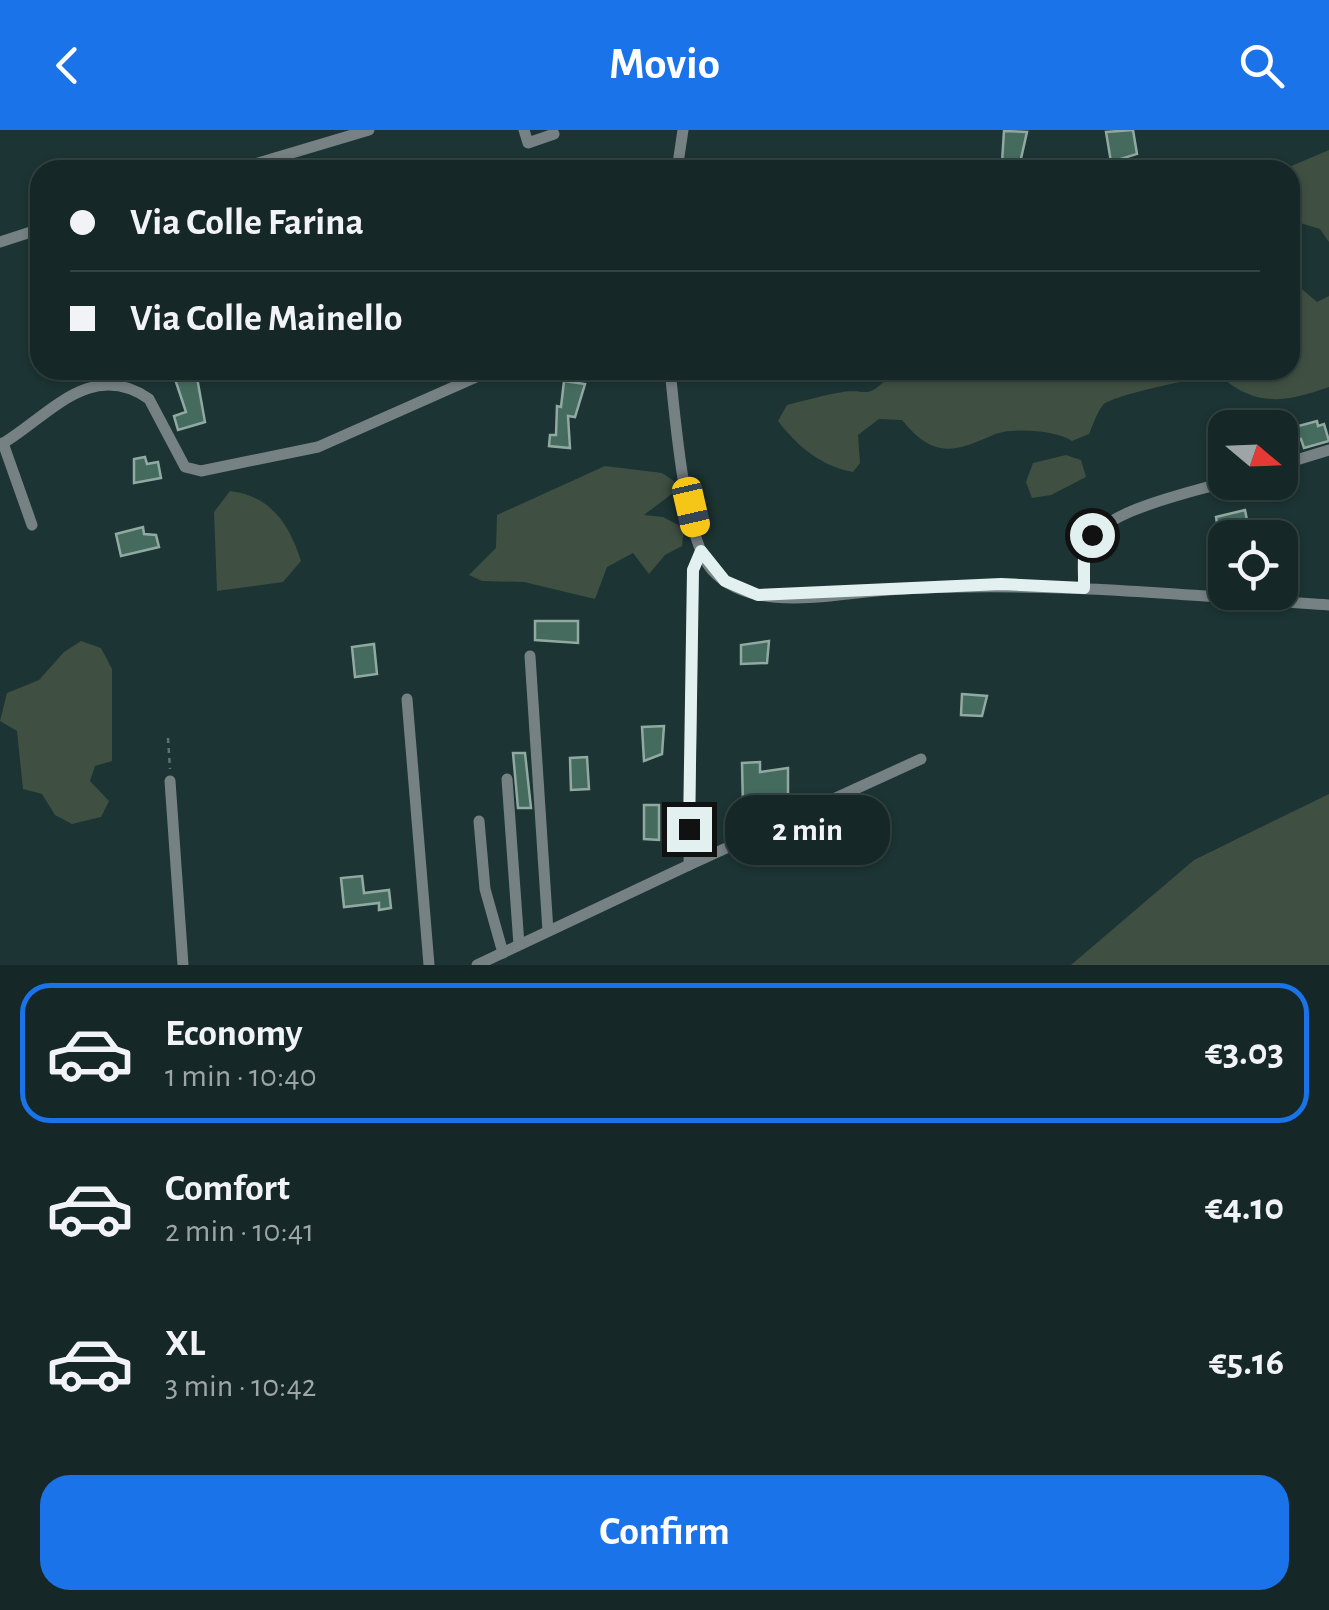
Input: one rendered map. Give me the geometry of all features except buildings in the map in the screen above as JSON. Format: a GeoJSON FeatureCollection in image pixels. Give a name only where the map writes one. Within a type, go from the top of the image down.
{"type":"FeatureCollection","features":[{"type":"Feature","properties":{"kind":"street"},"geometry":{"type":"LineString","coordinates":[[269,160],[369,130]]}},
{"type":"Feature","properties":{"kind":"street"},"geometry":{"type":"LineString","coordinates":[[524,130],[528,143],[554,134]]}},
{"type":"Feature","properties":{"kind":"street"},"geometry":{"type":"LineString","coordinates":[[679,160],[683,130]]}},
{"type":"Feature","properties":{"kind":"street"},"geometry":{"type":"LineString","coordinates":[[0,242],[30,232]]}},
{"type":"Feature","properties":{"kind":"street"},"geometry":{"type":"LineString","coordinates":[[32,525],[1,444],[73,392],[122,389],[150,399],[185,466],[200,471],[318,447],[469,380]]}},
{"type":"Feature","properties":{"kind":"street"},"geometry":{"type":"LineString","coordinates":[[671,380],[682,463],[701,551],[725,581],[758,595],[1001,584],[1329,605]]}},
{"type":"Feature","properties":{"kind":"street"},"geometry":{"type":"LineString","coordinates":[[1298,460],[1329,450]]}},
{"type":"Feature","properties":{"kind":"street"},"geometry":{"type":"LineString","coordinates":[[1084,588],[1085,548],[1099,528],[1131,512],[1208,487]]}},
{"type":"Feature","properties":{"kind":"street"},"geometry":{"type":"LineString","coordinates":[[689,865],[693,570],[701,551]]}},
{"type":"Feature","properties":{"kind":"street"},"geometry":{"type":"LineString","coordinates":[[530,656],[548,931]]}},
{"type":"Feature","properties":{"kind":"street"},"geometry":{"type":"LineString","coordinates":[[407,698],[429,965]]}},
{"type":"Feature","properties":{"kind":"street"},"geometry":{"type":"LineString","coordinates":[[477,965],[921,759]]}},
{"type":"Feature","properties":{"kind":"street"},"geometry":{"type":"LineString","coordinates":[[507,779],[519,945]]}},
{"type":"Feature","properties":{"kind":"street"},"geometry":{"type":"LineString","coordinates":[[170,781],[183,965]]}},
{"type":"Feature","properties":{"kind":"street"},"geometry":{"type":"LineString","coordinates":[[480,821],[485,889],[503,953]]}},
{"type":"Feature","properties":{"kind":"path"},"geometry":{"type":"LineString","coordinates":[[168,738],[170,781]]}},
{"type":"Feature","properties":{"kind":"green space"},"geometry":{"type":"Polygon","coordinates":[[[1329,150],[1329,242],[1320,229],[1300,223],[1300,162],[1329,150]]]}},
{"type":"Feature","properties":{"kind":"green space"},"geometry":{"type":"Polygon","coordinates":[[[1300,288],[1317,302],[1329,296],[1329,387],[1272,399],[1226,380],[1300,380],[1300,288]]]}},
{"type":"Feature","properties":{"kind":"green space"},"geometry":{"type":"Polygon","coordinates":[[[1196,380],[1110,401],[1101,408],[1089,434],[1072,441],[1022,430],[944,448],[924,441],[902,420],[879,419],[858,435],[860,463],[853,472],[811,454],[778,421],[787,405],[848,391],[872,391],[885,381],[1196,380]]]}},
{"type":"Feature","properties":{"kind":"green space"},"geometry":{"type":"Polygon","coordinates":[[[1066,455],[1081,460],[1086,477],[1051,495],[1032,498],[1026,482],[1033,463],[1066,455]]]}},
{"type":"Feature","properties":{"kind":"green space"},"geometry":{"type":"Polygon","coordinates":[[[605,466],[662,473],[674,481],[673,493],[644,515],[663,517],[684,528],[682,546],[665,555],[649,574],[633,553],[607,567],[595,599],[524,582],[482,581],[469,575],[496,548],[497,515],[605,466]]]}},
{"type":"Feature","properties":{"kind":"green space"},"geometry":{"type":"Polygon","coordinates":[[[230,491],[267,506],[291,535],[301,561],[283,582],[217,591],[214,512],[230,491]]]}},
{"type":"Feature","properties":{"kind":"green space"},"geometry":{"type":"Polygon","coordinates":[[[81,641],[101,648],[112,669],[112,761],[95,766],[90,781],[109,801],[101,817],[72,824],[55,815],[42,794],[23,789],[17,731],[0,721],[7,693],[39,680],[64,652],[81,641]]]}},
{"type":"Feature","properties":{"kind":"green space"},"geometry":{"type":"Polygon","coordinates":[[[1329,794],[1329,965],[1071,965],[1194,860],[1329,794]]]}},
{"type":"Feature","properties":{"kind":"route"},"geometry":{"type":"LineString","coordinates":[[689,829],[693,570],[701,551],[708,566],[725,581],[738,590],[758,595],[1001,584],[1084,588],[1085,548],[1092,535]]}}]}
